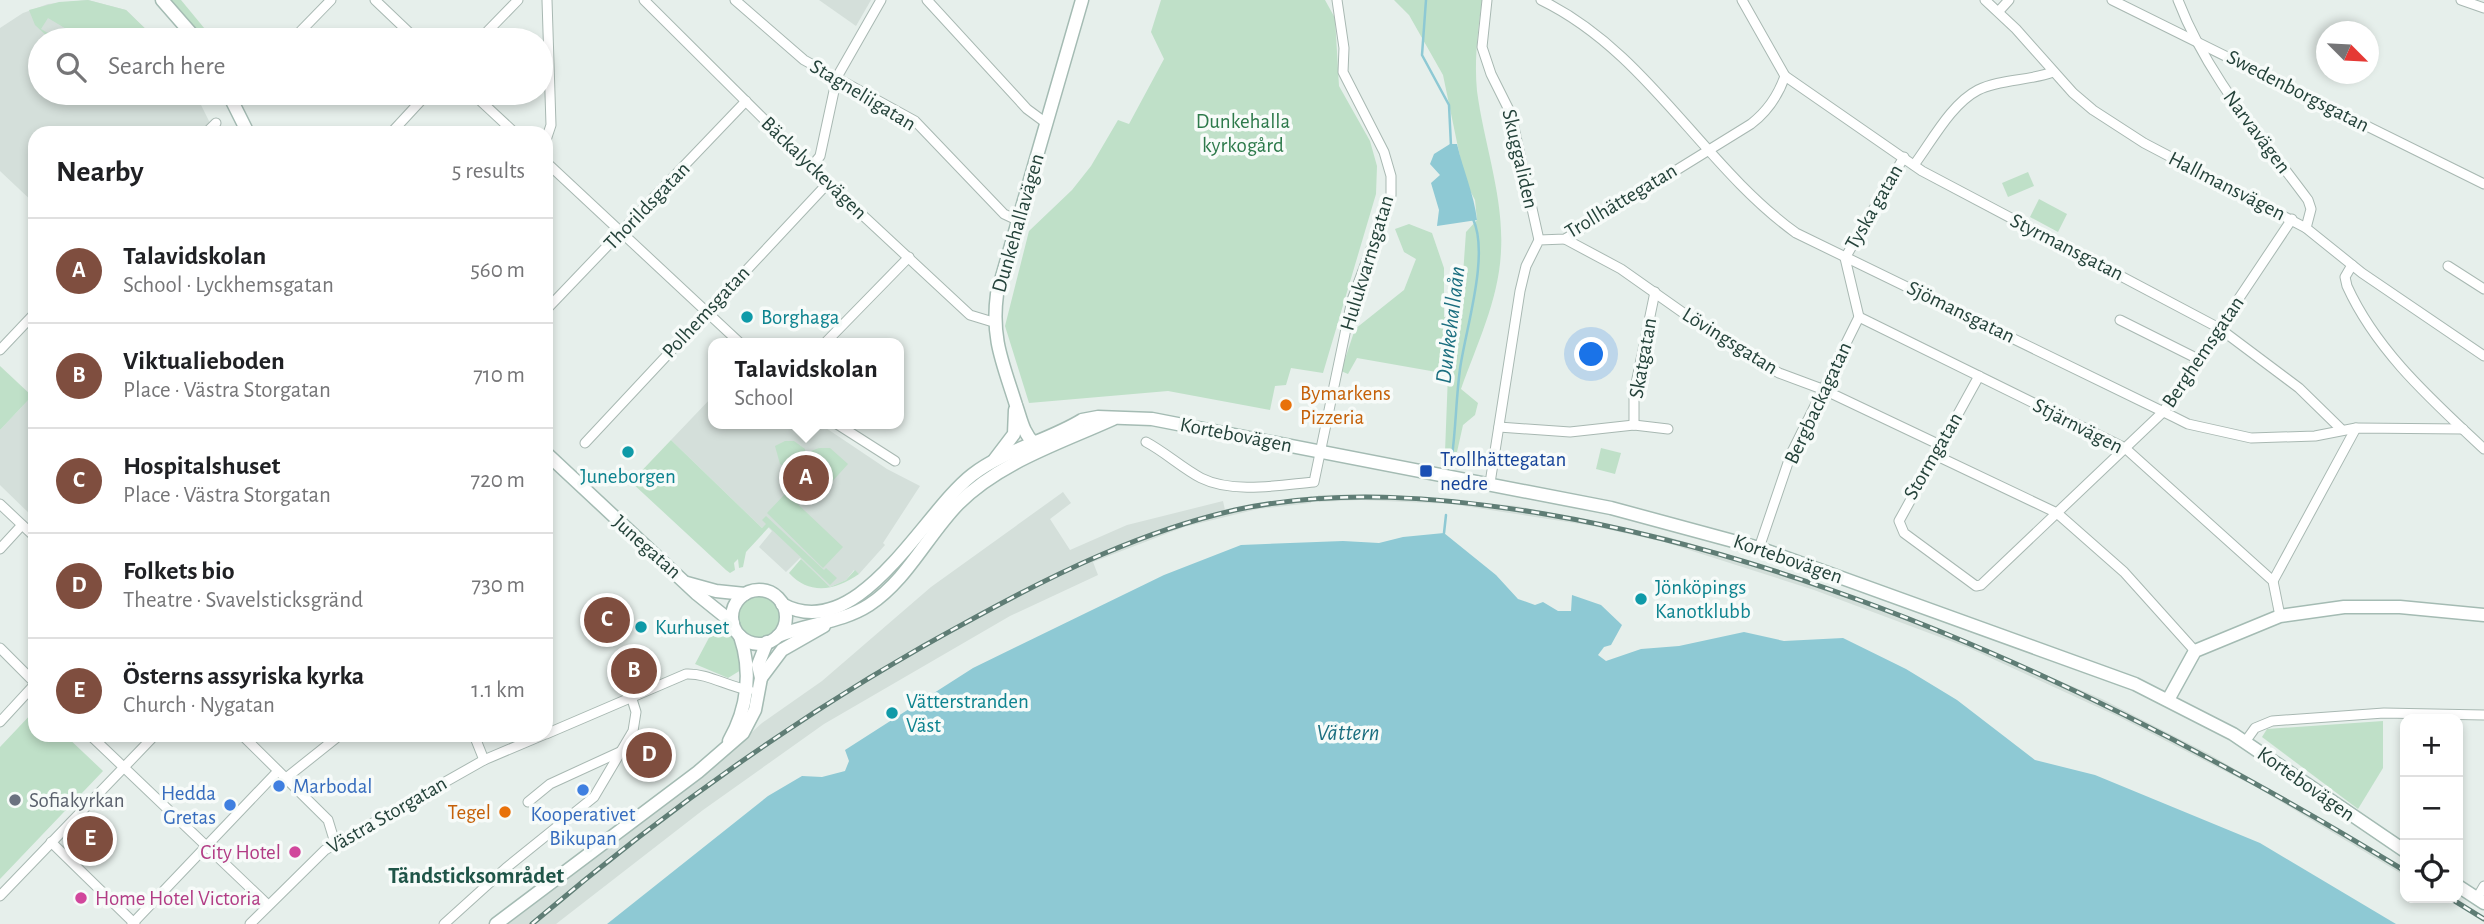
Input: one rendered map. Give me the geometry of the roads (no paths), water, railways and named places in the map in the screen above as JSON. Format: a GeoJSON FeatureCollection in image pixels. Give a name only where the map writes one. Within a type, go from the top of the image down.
{"type":"FeatureCollection","features":[{"type":"Feature","properties":{"kind":"street"},"geometry":{"type":"LineString","coordinates":[[162,0],[186,28]]}},
{"type":"Feature","properties":{"kind":"street"},"geometry":{"type":"LineString","coordinates":[[304,28],[331,0]]}},
{"type":"Feature","properties":{"kind":"street"},"geometry":{"type":"LineString","coordinates":[[375,0],[404,28]]}},
{"type":"Feature","properties":{"kind":"street"},"geometry":{"type":"LineString","coordinates":[[491,28],[518,0]]}},
{"type":"Feature","properties":{"kind":"street"},"geometry":{"type":"LineString","coordinates":[[547,0],[548,28]]}},
{"type":"Feature","properties":{"kind":"street","name":"Bäckalyckevägen"},"geometry":{"type":"LineString","coordinates":[[644,0],[828,183],[970,315],[993,322]]}},
{"type":"Feature","properties":{"kind":"street","name":"Stagneliigatan"},"geometry":{"type":"LineString","coordinates":[[735,0],[804,60],[915,121],[1004,214],[1019,221]]}},
{"type":"Feature","properties":{"kind":"street"},"geometry":{"type":"LineString","coordinates":[[812,166],[820,156],[837,78],[881,0]]}},
{"type":"Feature","properties":{"kind":"street"},"geometry":{"type":"LineString","coordinates":[[928,0],[1027,109],[1046,123]]}},
{"type":"Feature","properties":{"kind":"street","name":"Dunkehallavägen"},"geometry":{"type":"LineString","coordinates":[[1033,444],[1026,436],[998,353],[993,322],[997,294],[1082,0]]}},
{"type":"Feature","properties":{"kind":"street","name":"Hulukvarnsgatan"},"geometry":{"type":"LineString","coordinates":[[1146,442],[1202,478],[1220,484],[1248,486],[1314,482],[1352,300],[1391,195],[1391,176],[1384,152],[1343,72],[1344,48],[1337,0]]}},
{"type":"Feature","properties":{"kind":"street","name":"Skuggaliden"},"geometry":{"type":"LineString","coordinates":[[1487,0],[1482,47],[1491,74],[1511,114],[1539,240]]}},
{"type":"Feature","properties":{"kind":"street","name":"Sjömansgatan"},"geometry":{"type":"LineString","coordinates":[[1541,0],[1584,24],[1622,56],[1708,149],[1782,223],[1817,245],[2188,424],[2251,438],[2315,436],[2357,428],[2463,429]]}},
{"type":"Feature","properties":{"kind":"street"},"geometry":{"type":"LineString","coordinates":[[1742,0],[1785,76]]}},
{"type":"Feature","properties":{"kind":"street","name":"Hallmansvägen"},"geometry":{"type":"LineString","coordinates":[[1985,0],[1999,11],[2053,72],[2093,110],[2144,144],[2292,219],[2352,265],[2484,356]]}},
{"type":"Feature","properties":{"kind":"street"},"geometry":{"type":"LineString","coordinates":[[1999,11],[2009,0]]}},
{"type":"Feature","properties":{"kind":"street","name":"Swedenborgsgatan"},"geometry":{"type":"LineString","coordinates":[[2112,0],[2484,184]]}},
{"type":"Feature","properties":{"kind":"street","name":"Narvavägen"},"geometry":{"type":"LineString","coordinates":[[2178,0],[2193,38],[2214,75],[2308,200],[2311,209],[2306,228]]}},
{"type":"Feature","properties":{"kind":"street"},"geometry":{"type":"LineString","coordinates":[[2462,0],[2484,8]]}},
{"type":"Feature","properties":{"kind":"street","name":"Tyska gatan"},"geometry":{"type":"LineString","coordinates":[[1914,165],[1956,109],[1978,90],[2037,78],[2053,72]]}},
{"type":"Feature","properties":{"kind":"street","name":"Trollhättegatan"},"geometry":{"type":"LineString","coordinates":[[1490,483],[1520,291],[1526,266],[1539,240],[1565,239],[1762,116],[1777,96],[1785,76]]}},
{"type":"Feature","properties":{"kind":"street","name":"Styrmansgatan"},"geometry":{"type":"LineString","coordinates":[[1785,76],[1914,165],[2220,328],[2300,388],[2341,429]]}},
{"type":"Feature","properties":{"kind":"street","name":"Thorildsgatan"},"geometry":{"type":"LineString","coordinates":[[553,303],[746,102]]}},
{"type":"Feature","properties":{"kind":"street"},"geometry":{"type":"LineString","coordinates":[[235,105],[245,126]]}},
{"type":"Feature","properties":{"kind":"street"},"geometry":{"type":"LineString","coordinates":[[397,126],[417,105]]}},
{"type":"Feature","properties":{"kind":"street"},"geometry":{"type":"LineString","coordinates":[[485,105],[507,126]]}},
{"type":"Feature","properties":{"kind":"street"},"geometry":{"type":"LineString","coordinates":[[550,105],[551,126]]}},
{"type":"Feature","properties":{"kind":"street"},"geometry":{"type":"LineString","coordinates":[[213,126],[216,123]]}},
{"type":"Feature","properties":{"kind":"street","name":"Tyska gatan"},"geometry":{"type":"LineString","coordinates":[[1845,258],[1904,157]]}},
{"type":"Feature","properties":{"kind":"street"},"geometry":{"type":"LineString","coordinates":[[553,168],[735,338]]}},
{"type":"Feature","properties":{"kind":"street","name":"Polhemsgatan"},"geometry":{"type":"LineString","coordinates":[[585,443],[828,183]]}},
{"type":"Feature","properties":{"kind":"street","name":"Berghemsgatan"},"geometry":{"type":"LineString","coordinates":[[1976,586],[1981,585],[2163,412],[2292,219]]}},
{"type":"Feature","properties":{"kind":"street","name":"Lövingsgatan"},"geometry":{"type":"LineString","coordinates":[[1565,239],[1655,292],[1748,356],[1779,373],[1822,389],[1940,444]]}},
{"type":"Feature","properties":{"kind":"street"},"geometry":{"type":"LineString","coordinates":[[830,338],[909,257]]}},
{"type":"Feature","properties":{"kind":"street","name":"Bergbackagatan"},"geometry":{"type":"LineString","coordinates":[[1759,548],[1791,454],[1859,317],[1845,258]]}},
{"type":"Feature","properties":{"kind":"street"},"geometry":{"type":"LineString","coordinates":[[2352,265],[2345,277],[2347,286],[2377,338],[2414,381],[2484,449]]}},
{"type":"Feature","properties":{"kind":"street"},"geometry":{"type":"LineString","coordinates":[[2448,266],[2484,289]]}},
{"type":"Feature","properties":{"kind":"street","name":"Skatgatan"},"geometry":{"type":"LineString","coordinates":[[1634,425],[1634,393],[1655,292]]}},
{"type":"Feature","properties":{"kind":"street","name":"Stjärnvägen"},"geometry":{"type":"LineString","coordinates":[[1859,317],[2125,448],[2273,581]]}},
{"type":"Feature","properties":{"kind":"street"},"geometry":{"type":"LineString","coordinates":[[0,350],[28,320]]}},
{"type":"Feature","properties":{"kind":"street"},"geometry":{"type":"LineString","coordinates":[[2120,320],[2198,359]]}},
{"type":"Feature","properties":{"kind":"street","name":"Stormgatan"},"geometry":{"type":"LineString","coordinates":[[1976,586],[1900,527],[1901,512],[1979,376]]}},
{"type":"Feature","properties":{"kind":"street"},"geometry":{"type":"LineString","coordinates":[[993,462],[1014,434],[1015,401]]}},
{"type":"Feature","properties":{"kind":"street","name":"Kortebovägen"},"geometry":{"type":"LineString","coordinates":[[773,639],[797,628],[828,624],[862,609],[884,593],[957,505],[1033,444],[1117,417]]}},
{"type":"Feature","properties":{"kind":"street","name":"Kortebovägen"},"geometry":{"type":"LineString","coordinates":[[782,604],[797,611],[811,612],[858,595],[891,566],[956,488],[993,462],[1082,421],[1117,417],[1175,423],[1611,508],[1759,548],[2108,672],[2168,700],[2245,742],[2400,848]]}},
{"type":"Feature","properties":{"kind":"street"},"geometry":{"type":"LineString","coordinates":[[1499,427],[1570,432],[1634,425],[1668,429]]}},
{"type":"Feature","properties":{"kind":"street"},"geometry":{"type":"LineString","coordinates":[[2280,616],[2273,581],[2357,428]]}},
{"type":"Feature","properties":{"kind":"street"},"geometry":{"type":"LineString","coordinates":[[845,429],[895,461]]}},
{"type":"Feature","properties":{"kind":"street"},"geometry":{"type":"LineString","coordinates":[[1935,455],[2057,513],[2123,572],[2195,651]]}},
{"type":"Feature","properties":{"kind":"street","name":"Junegatan"},"geometry":{"type":"LineString","coordinates":[[553,459],[733,623]]}},
{"type":"Feature","properties":{"kind":"street"},"geometry":{"type":"LineString","coordinates":[[0,504],[28,531]]}},
{"type":"Feature","properties":{"kind":"street"},"geometry":{"type":"LineString","coordinates":[[0,549],[22,525]]}},
{"type":"Feature","properties":{"kind":"street","name":"Junegatan"},"geometry":{"type":"LineString","coordinates":[[687,583],[716,591],[745,594]]}},
{"type":"Feature","properties":{"kind":"street"},"geometry":{"type":"LineString","coordinates":[[766,591],[782,604],[786,620],[758,665],[755,686],[740,636],[733,623],[734,609],[745,594],[766,591]]}},
{"type":"Feature","properties":{"kind":"street"},"geometry":{"type":"LineString","coordinates":[[2168,700],[2195,651],[2280,616],[2344,607],[2421,609],[2484,615]]}},
{"type":"Feature","properties":{"kind":"street"},"geometry":{"type":"LineString","coordinates":[[496,924],[698,772],[725,747],[755,686],[782,650],[828,624]]}},
{"type":"Feature","properties":{"kind":"street"},"geometry":{"type":"LineString","coordinates":[[740,636],[751,642],[773,639]]}},
{"type":"Feature","properties":{"kind":"street"},"geometry":{"type":"LineString","coordinates":[[0,648],[28,676]]}},
{"type":"Feature","properties":{"kind":"street","name":"Västra Storgatan"},"geometry":{"type":"LineString","coordinates":[[553,730],[673,677],[692,673],[755,686]]}},
{"type":"Feature","properties":{"kind":"street"},"geometry":{"type":"LineString","coordinates":[[0,722],[28,691]]}},
{"type":"Feature","properties":{"kind":"street"},"geometry":{"type":"LineString","coordinates":[[444,924],[506,867],[586,805],[600,790],[633,731],[636,712],[631,696]]}},
{"type":"Feature","properties":{"kind":"street"},"geometry":{"type":"LineString","coordinates":[[2245,742],[2255,728],[2272,721],[2384,713],[2484,715]]}},
{"type":"Feature","properties":{"kind":"street"},"geometry":{"type":"LineString","coordinates":[[97,742],[267,904]]}},
{"type":"Feature","properties":{"kind":"street"},"geometry":{"type":"LineString","coordinates":[[0,896],[148,742]]}},
{"type":"Feature","properties":{"kind":"street"},"geometry":{"type":"LineString","coordinates":[[249,742],[328,820],[336,846]]}},
{"type":"Feature","properties":{"kind":"street"},"geometry":{"type":"LineString","coordinates":[[286,778],[331,742]]}},
{"type":"Feature","properties":{"kind":"street"},"geometry":{"type":"LineString","coordinates":[[477,742],[484,760]]}},
{"type":"Feature","properties":{"kind":"street","name":"Västra Storgatan"},"geometry":{"type":"LineString","coordinates":[[250,924],[317,855],[484,760],[526,742]]}},
{"type":"Feature","properties":{"kind":"street"},"geometry":{"type":"LineString","coordinates":[[528,802],[550,784],[624,750]]}},
{"type":"Feature","properties":{"kind":"street"},"geometry":{"type":"LineString","coordinates":[[51,842],[133,924],[278,771]]}},
{"type":"Feature","properties":{"kind":"street"},"geometry":{"type":"LineString","coordinates":[[2463,889],[2480,901],[2484,886]]}},
{"type":"Feature","properties":{"kind":"water"},"geometry":{"type":"Polygon","coordinates":[[[1450,144],[1457,144],[1477,220],[1437,226],[1439,210],[1431,183],[1440,175],[1430,164],[1434,154],[1450,144]]]}},
{"type":"Feature","properties":{"kind":"water","name":"Vättern"},"geometry":{"type":"Polygon","coordinates":[[[1444,533],[1496,575],[1518,599],[1535,605],[1543,602],[1558,611],[1571,611],[1572,595],[1601,605],[1622,625],[1611,645],[1604,647],[1598,655],[1606,661],[1641,649],[1679,646],[1744,632],[1784,641],[1843,638],[1906,669],[1957,700],[2035,760],[2095,775],[2260,843],[2396,924],[607,924],[768,796],[802,776],[822,777],[845,771],[849,761],[845,750],[973,668],[1164,575],[1241,545],[1343,541],[1379,543],[1403,537],[1444,533]]]}},
{"type":"Feature","properties":{"kind":"waterway","name":"Dunkehallaån"},"geometry":{"type":"LineString","coordinates":[[1426,0],[1422,55],[1449,105],[1451,146]]}},
{"type":"Feature","properties":{"kind":"waterway","name":"Dunkehallaån"},"geometry":{"type":"LineString","coordinates":[[1452,456],[1460,369],[1478,272],[1478,234],[1473,219]]}},
{"type":"Feature","properties":{"kind":"waterway","name":"Dunkehallaån"},"geometry":{"type":"LineString","coordinates":[[1444,533],[1446,515]]}},
{"type":"Feature","properties":{"kind":"railway"},"geometry":{"type":"LineString","coordinates":[[532,924],[637,839],[746,758],[859,684],[1007,600],[1102,554],[1167,529],[1235,510],[1273,503],[1351,497],[1429,499],[1545,514],[1657,538],[1769,569],[1881,608],[1991,653],[2099,702],[2205,756],[2400,868]]}},
{"type":"Feature","properties":{"kind":"railway"},"geometry":{"type":"LineString","coordinates":[[2458,903],[2484,919]]}},
{"type":"Feature","properties":{"kind":"place","name":"Borghaga"},"geometry":{"type":"Point","coordinates":[747,317]}},
{"type":"Feature","properties":{"kind":"place","name":"Bymarkens Pizzeria"},"geometry":{"type":"Point","coordinates":[1286,405]}},
{"type":"Feature","properties":{"kind":"place","name":"Juneborgen"},"geometry":{"type":"Point","coordinates":[628,452]}},
{"type":"Feature","properties":{"kind":"place","name":"Trollhättegatan nedre"},"geometry":{"type":"Point","coordinates":[1426,471]}},
{"type":"Feature","properties":{"kind":"place","name":"Talavidskolan"},"geometry":{"type":"Point","coordinates":[806,478]}},
{"type":"Feature","properties":{"kind":"place","name":"Jönköpings Kanotklubb"},"geometry":{"type":"Point","coordinates":[1641,599]}},
{"type":"Feature","properties":{"kind":"place","name":"Hospitalshuset"},"geometry":{"type":"Point","coordinates":[607,620]}},
{"type":"Feature","properties":{"kind":"place","name":"Kurhuset"},"geometry":{"type":"Point","coordinates":[641,627]}},
{"type":"Feature","properties":{"kind":"place","name":"Viktualieboden"},"geometry":{"type":"Point","coordinates":[634,671]}},
{"type":"Feature","properties":{"kind":"place","name":"Vätterstranden Väst"},"geometry":{"type":"Point","coordinates":[892,713]}},
{"type":"Feature","properties":{"kind":"place","name":"Folkets bio"},"geometry":{"type":"Point","coordinates":[649,755]}},
{"type":"Feature","properties":{"kind":"place","name":"Marbodal"},"geometry":{"type":"Point","coordinates":[279,786]}},
{"type":"Feature","properties":{"kind":"place","name":"Kooperativet Bikupan"},"geometry":{"type":"Point","coordinates":[583,790]}},
{"type":"Feature","properties":{"kind":"place","name":"Sofiakyrkan"},"geometry":{"type":"Point","coordinates":[15,800]}},
{"type":"Feature","properties":{"kind":"place","name":"Hedda Gretas"},"geometry":{"type":"Point","coordinates":[230,805]}},
{"type":"Feature","properties":{"kind":"place","name":"Tegel"},"geometry":{"type":"Point","coordinates":[505,812]}},
{"type":"Feature","properties":{"kind":"place","name":"Österns assyriska kyrka"},"geometry":{"type":"Point","coordinates":[90,839]}},
{"type":"Feature","properties":{"kind":"place","name":"City Hotel"},"geometry":{"type":"Point","coordinates":[295,852]}},
{"type":"Feature","properties":{"kind":"place","name":"Home Hotel Victoria"},"geometry":{"type":"Point","coordinates":[81,898]}},
{"type":"Feature","properties":{"kind":"district","name":"Tändsticksområdet"},"geometry":{"type":"Point","coordinates":[476,876]}},
{"type":"Feature","properties":{"kind":"park label","name":"Dunkehalla kyrkogård"},"geometry":{"type":"Point","coordinates":[1243,133]}}]}
